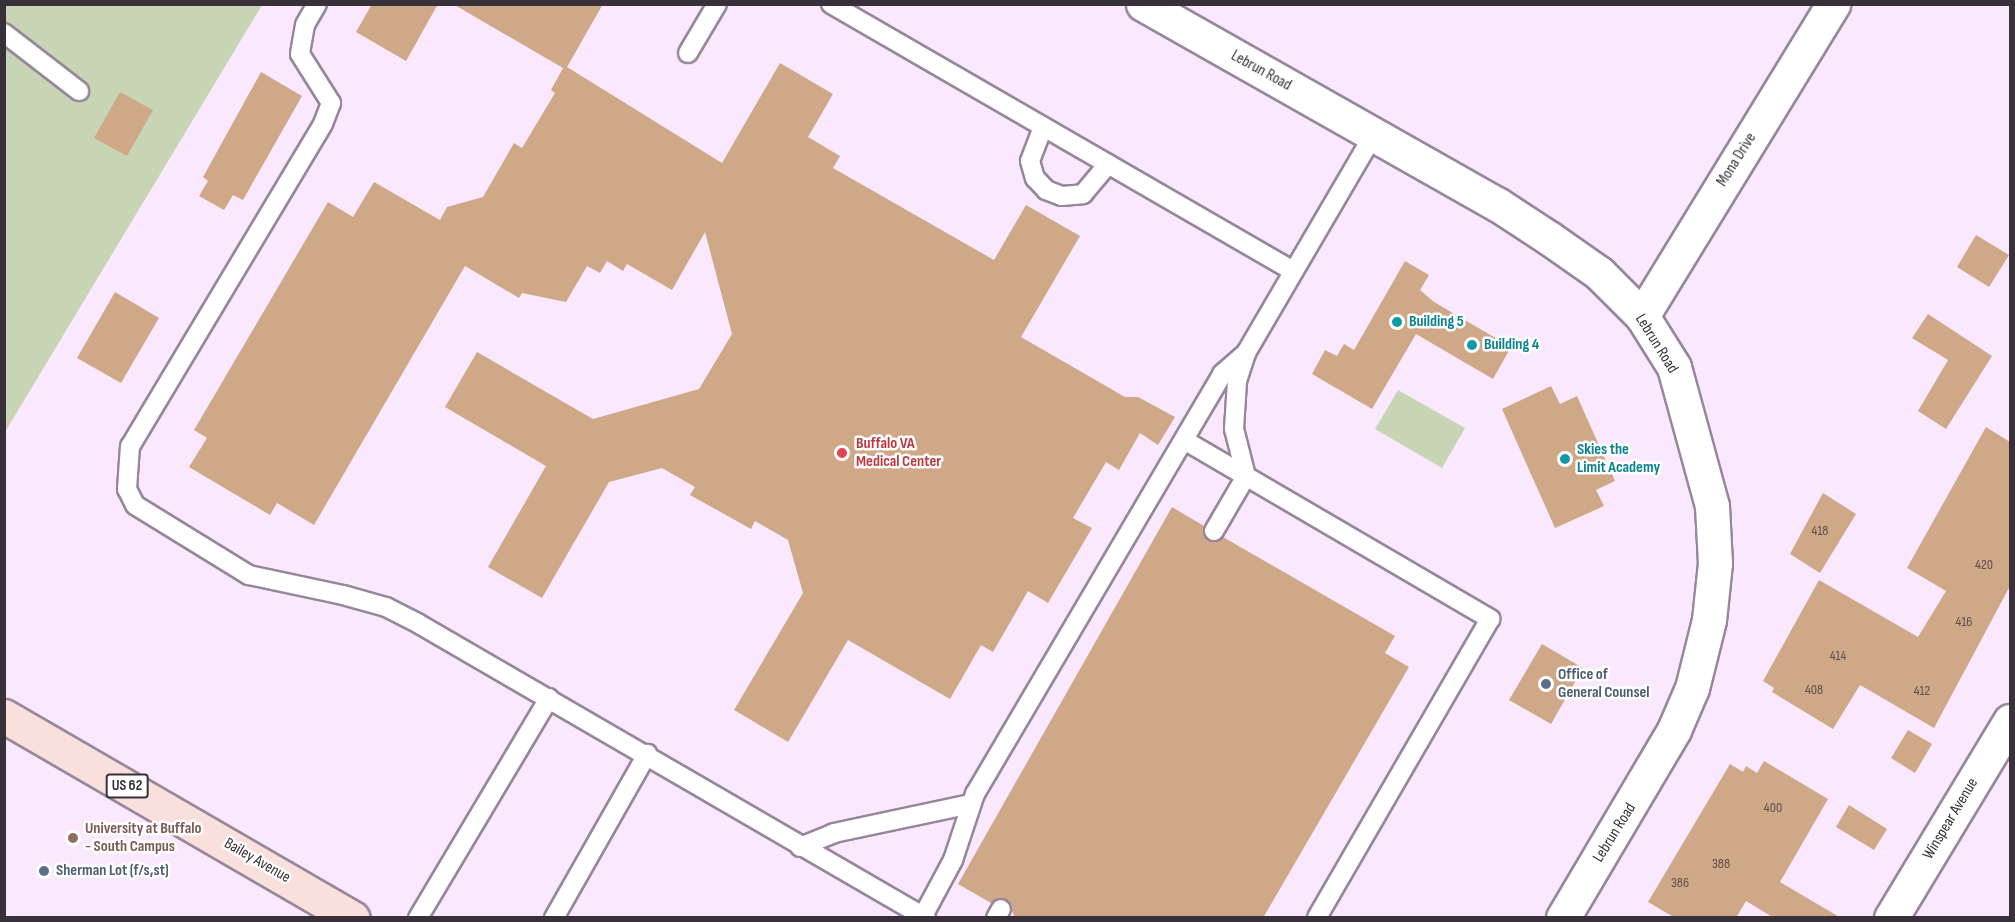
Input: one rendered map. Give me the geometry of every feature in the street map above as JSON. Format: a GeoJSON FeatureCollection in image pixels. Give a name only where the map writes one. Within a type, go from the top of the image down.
{"type":"FeatureCollection","features":[{"type":"Feature","properties":{"kind":"main road","name":"Bailey Avenue"},"geometry":{"type":"LineString","coordinates":[[4,716],[339,914]]}},
{"type":"Feature","properties":{"kind":"street","name":"Lebrun Road"},"geometry":{"type":"LineString","coordinates":[[1143,4],[1497,204],[1558,244],[1599,273],[1642,316],[1674,367],[1712,506],[1714,564],[1709,620],[1692,688],[1674,730],[1563,918]]}},
{"type":"Feature","properties":{"kind":"street","name":"Mona Drive"},"geometry":{"type":"LineString","coordinates":[[1642,316],[1833,4]]}},
{"type":"Feature","properties":{"kind":"street","name":"Winspear Avenue"},"geometry":{"type":"LineString","coordinates":[[1891,918],[2010,721]]}},
{"type":"Feature","properties":{"kind":"lane"},"geometry":{"type":"LineString","coordinates":[[317,4],[305,26],[300,54],[331,103],[323,124],[140,427],[125,466],[127,489],[148,516],[249,575],[386,608],[647,754],[800,847],[925,917],[953,860],[970,804],[1222,374],[1246,352]]}},
{"type":"Feature","properties":{"kind":"lane"},"geometry":{"type":"LineString","coordinates":[[688,52],[717,4]]}},
{"type":"Feature","properties":{"kind":"lane"},"geometry":{"type":"LineString","coordinates":[[831,4],[1293,271]]}},
{"type":"Feature","properties":{"kind":"lane"},"geometry":{"type":"LineString","coordinates":[[4,33],[79,91]]}},
{"type":"Feature","properties":{"kind":"lane"},"geometry":{"type":"LineString","coordinates":[[1043,127],[1030,161],[1035,178],[1046,190],[1062,196],[1083,194],[1107,164]]}},
{"type":"Feature","properties":{"kind":"lane"},"geometry":{"type":"LineString","coordinates":[[1214,531],[1246,476],[1234,429],[1237,381],[1246,352],[1374,134]]}},
{"type":"Feature","properties":{"kind":"lane"},"geometry":{"type":"LineString","coordinates":[[1184,440],[1490,619],[1317,918]]}},
{"type":"Feature","properties":{"kind":"lane"},"geometry":{"type":"LineString","coordinates":[[418,918],[549,698]]}},
{"type":"Feature","properties":{"kind":"lane"},"geometry":{"type":"LineString","coordinates":[[554,918],[647,754]]}},
{"type":"Feature","properties":{"kind":"lane"},"geometry":{"type":"LineString","coordinates":[[800,847],[834,833],[970,804]]}},
{"type":"Feature","properties":{"kind":"green space"},"geometry":{"type":"Polygon","coordinates":[[[5,5],[262,5],[5,432],[5,5]]]}},
{"type":"Feature","properties":{"kind":"green space"},"geometry":{"type":"Polygon","coordinates":[[[1398,390],[1465,428],[1442,468],[1375,429],[1398,390]]]}},
{"type":"Feature","properties":{"kind":"building"},"geometry":{"type":"Polygon","coordinates":[[[372,4],[438,4],[406,61],[356,32],[372,4]]]}},
{"type":"Feature","properties":{"kind":"building"},"geometry":{"type":"Polygon","coordinates":[[[453,4],[603,4],[567,67],[722,163],[780,63],[833,94],[808,137],[840,156],[833,168],[994,260],[1026,205],[1080,236],[1021,337],[1125,397],[1138,397],[1175,417],[1158,445],[1140,433],[1119,470],[1106,462],[1073,518],[1092,528],[1048,603],[1028,591],[993,652],[981,645],[950,699],[848,640],[788,742],[734,710],[803,593],[788,540],[755,521],[751,529],[690,495],[695,487],[662,468],[609,482],[542,598],[488,567],[546,466],[445,407],[477,352],[593,419],[699,389],[732,334],[705,232],[672,290],[627,264],[623,271],[607,261],[600,273],[587,266],[566,302],[522,293],[519,298],[465,266],[314,525],[277,503],[270,515],[189,467],[207,438],[194,430],[328,202],[353,217],[374,182],[440,220],[447,207],[483,197],[514,143],[522,148],[555,93],[551,90],[563,68],[453,4]]]}},
{"type":"Feature","properties":{"kind":"building"},"geometry":{"type":"Polygon","coordinates":[[[261,72],[302,96],[243,200],[233,195],[224,210],[199,196],[208,181],[203,177],[261,72]]]}},
{"type":"Feature","properties":{"kind":"building"},"geometry":{"type":"Polygon","coordinates":[[[120,92],[153,110],[127,156],[94,138],[120,92]]]}},
{"type":"Feature","properties":{"kind":"building"},"geometry":{"type":"Polygon","coordinates":[[[1976,235],[2009,255],[1989,287],[1957,267],[1976,235]]]}},
{"type":"Feature","properties":{"kind":"building","name":"Building 5"},"geometry":{"type":"Polygon","coordinates":[[[1405,261],[1429,275],[1420,290],[1434,302],[1511,347],[1493,379],[1416,334],[1372,409],[1312,374],[1325,350],[1337,356],[1344,344],[1354,350],[1405,261]]]}},
{"type":"Feature","properties":{"kind":"building"},"geometry":{"type":"Polygon","coordinates":[[[115,292],[159,318],[121,383],[77,358],[115,292]]]}},
{"type":"Feature","properties":{"kind":"building"},"geometry":{"type":"Polygon","coordinates":[[[1928,314],[1992,356],[1946,429],[1918,411],[1948,360],[1912,338],[1928,314]]]}},
{"type":"Feature","properties":{"kind":"building","name":"Skies the Limit Academy"},"geometry":{"type":"Polygon","coordinates":[[[1551,386],[1560,404],[1577,396],[1615,481],[1596,490],[1604,506],[1555,528],[1502,409],[1551,386]]]}},
{"type":"Feature","properties":{"kind":"building"},"geometry":{"type":"Polygon","coordinates":[[[1986,427],[2010,442],[2010,586],[1934,728],[1860,685],[1833,729],[1772,692],[1774,688],[1763,681],[1819,580],[1918,637],[1946,591],[1907,568],[1986,427]]]}},
{"type":"Feature","properties":{"kind":"building"},"geometry":{"type":"Polygon","coordinates":[[[1823,493],[1856,514],[1820,573],[1790,554],[1823,493]]]}},
{"type":"Feature","properties":{"kind":"building"},"geometry":{"type":"Polygon","coordinates":[[[1172,507],[1204,526],[1209,541],[1223,537],[1395,636],[1385,653],[1409,667],[1263,918],[1015,918],[1007,900],[991,903],[958,884],[1172,507]]]}},
{"type":"Feature","properties":{"kind":"building","name":"Office of General Counsel"},"geometry":{"type":"Polygon","coordinates":[[[1542,644],[1583,668],[1551,724],[1509,700],[1542,644]]]}},
{"type":"Feature","properties":{"kind":"building"},"geometry":{"type":"Polygon","coordinates":[[[1908,730],[1932,744],[1915,773],[1891,758],[1908,730]]]}},
{"type":"Feature","properties":{"kind":"building"},"geometry":{"type":"Polygon","coordinates":[[[1764,761],[1828,799],[1780,882],[1841,918],[1774,918],[1746,901],[1736,918],[1675,918],[1648,902],[1730,764],[1743,772],[1746,766],[1757,773],[1764,761]]]}},
{"type":"Feature","properties":{"kind":"building"},"geometry":{"type":"Polygon","coordinates":[[[1849,805],[1887,829],[1874,850],[1836,827],[1849,805]]]}},
{"type":"Feature","properties":{"kind":"place","name":"Building 5"},"geometry":{"type":"Point","coordinates":[1397,322]}},
{"type":"Feature","properties":{"kind":"place","name":"Building 4"},"geometry":{"type":"Point","coordinates":[1472,345]}},
{"type":"Feature","properties":{"kind":"place","name":"Buffalo VA Medical Center"},"geometry":{"type":"Point","coordinates":[842,453]}},
{"type":"Feature","properties":{"kind":"place","name":"Skies the Limit Academy"},"geometry":{"type":"Point","coordinates":[1565,459]}},
{"type":"Feature","properties":{"kind":"place","name":"Office of General Counsel"},"geometry":{"type":"Point","coordinates":[1546,684]}},
{"type":"Feature","properties":{"kind":"place","name":"University at Buffalo - South Campus"},"geometry":{"type":"Point","coordinates":[73,838]}},
{"type":"Feature","properties":{"kind":"place","name":"Sherman Lot (f/s,st)"},"geometry":{"type":"Point","coordinates":[44,871]}}]}
